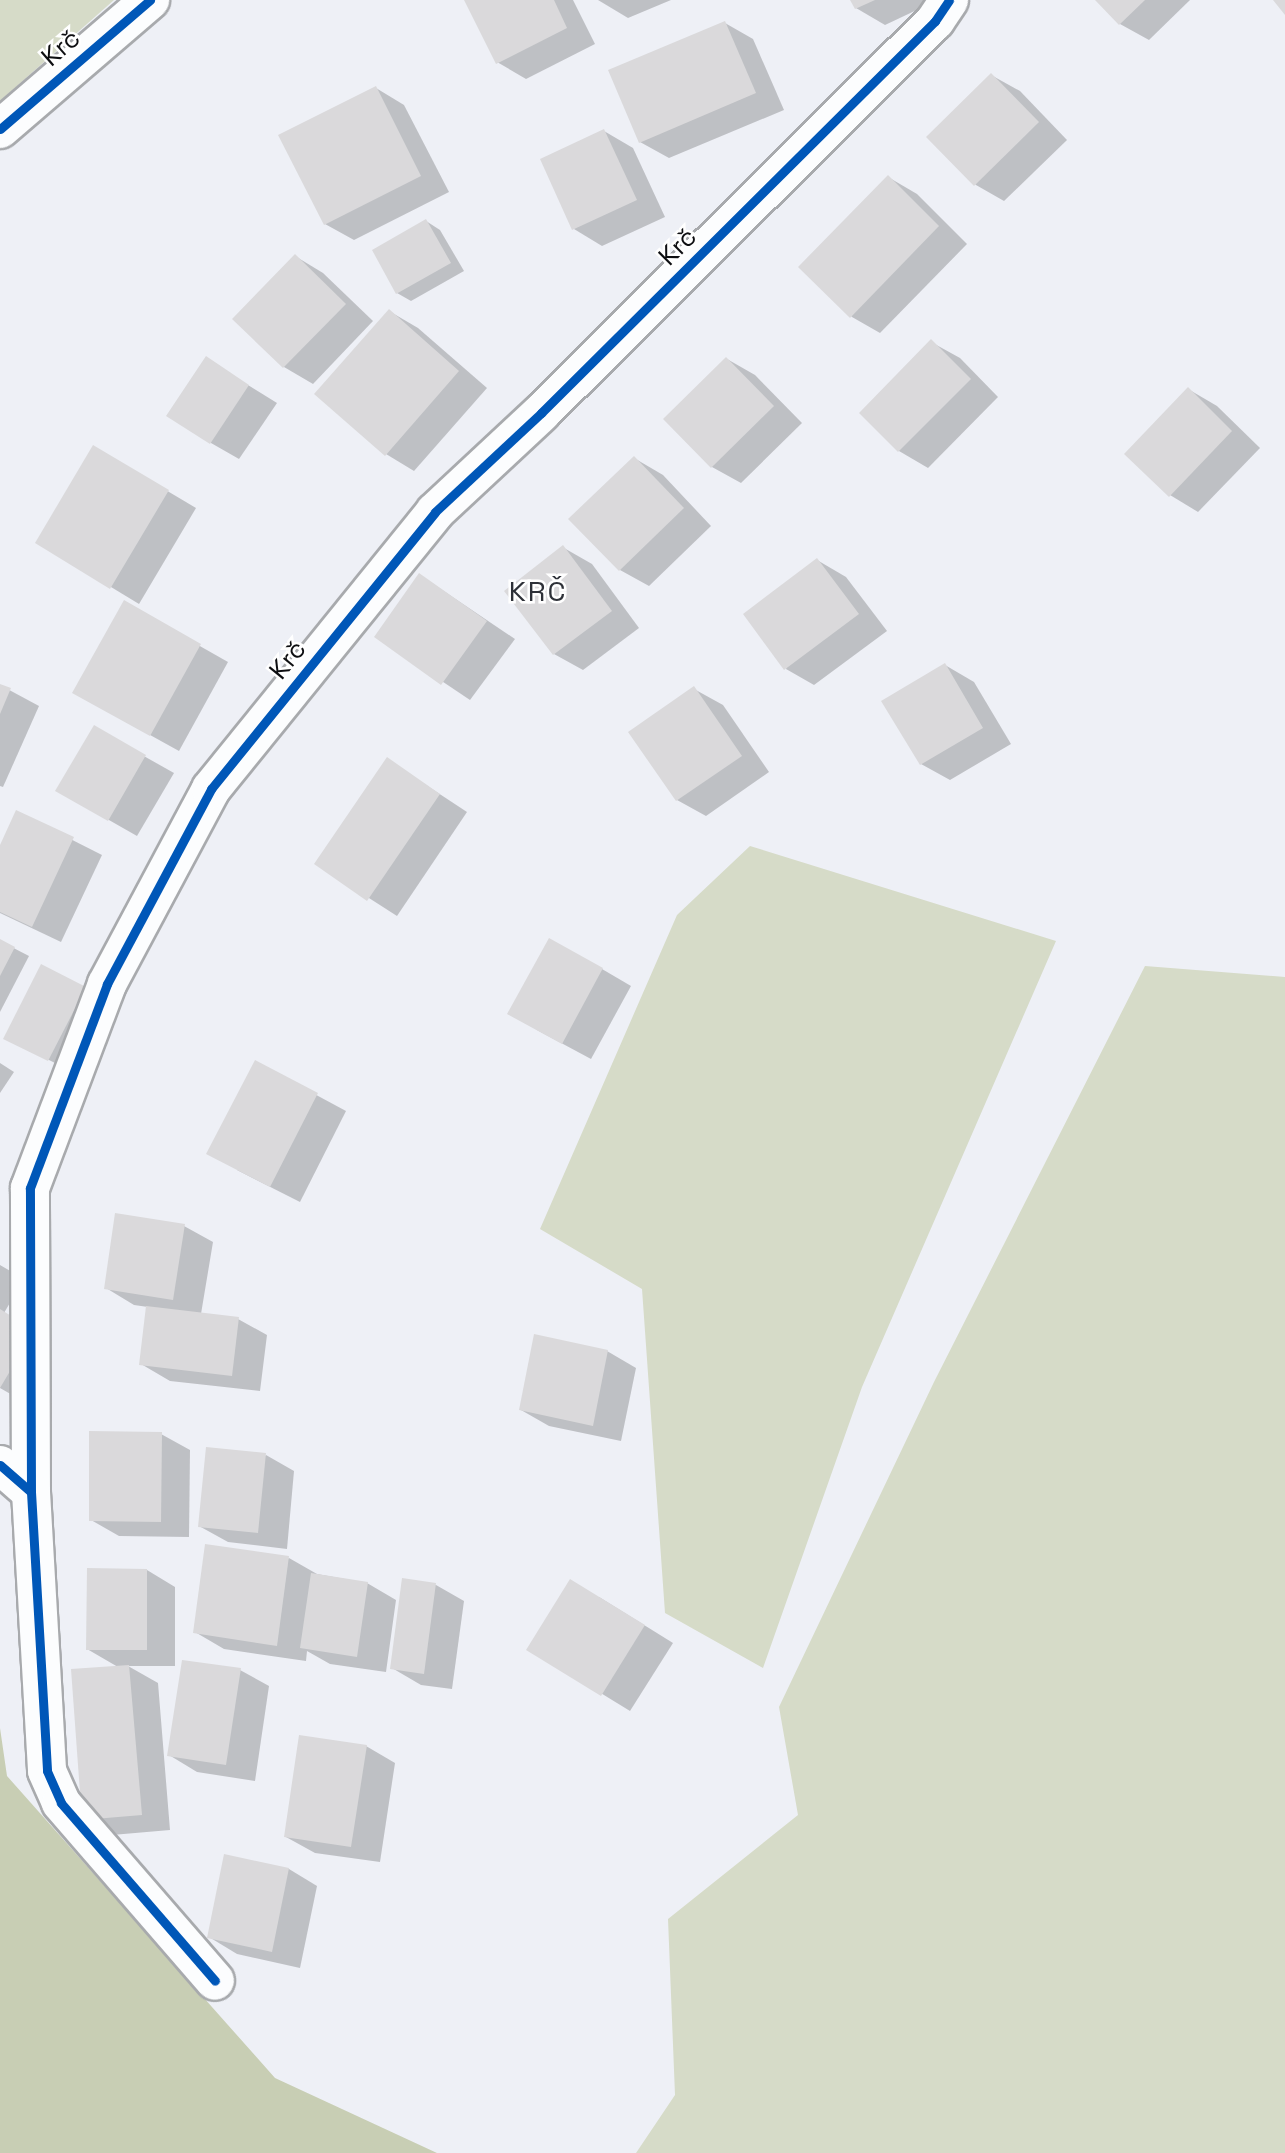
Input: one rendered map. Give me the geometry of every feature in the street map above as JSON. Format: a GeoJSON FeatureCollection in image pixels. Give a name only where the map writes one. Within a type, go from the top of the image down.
{"type":"FeatureCollection","features":[{"type":"Feature","properties":{"kind":"street","name":"Krč"},"geometry":{"type":"LineString","coordinates":[[0,129],[150,0]]}},
{"type":"Feature","properties":{"kind":"street","name":"Krč"},"geometry":{"type":"LineString","coordinates":[[215,1981],[61,1803],[47,1770],[31,1492],[30,1188],[107,984],[211,789],[435,512],[541,413],[915,41],[949,0]]}},
{"type":"Feature","properties":{"kind":"street"},"geometry":{"type":"LineString","coordinates":[[0,1465],[31,1492]]}},
{"type":"Feature","properties":{"kind":"green space"},"geometry":{"type":"Polygon","coordinates":[[[0,0],[114,0],[0,101],[0,0]]]}},
{"type":"Feature","properties":{"kind":"green space"},"geometry":{"type":"Polygon","coordinates":[[[750,846],[1056,941],[862,1387],[763,1668],[665,1613],[642,1289],[540,1229],[677,915],[750,846]]]}},
{"type":"Feature","properties":{"kind":"green space"},"geometry":{"type":"Polygon","coordinates":[[[1145,966],[1285,977],[1285,2153],[636,2153],[675,2095],[668,1919],[798,1815],[779,1707],[934,1382],[1145,966]]]}},
{"type":"Feature","properties":{"kind":"green space"},"geometry":{"type":"Polygon","coordinates":[[[0,1728],[7,1776],[275,2078],[437,2153],[0,2153],[0,1728]]]}},
{"type":"Feature","properties":{"kind":"building"},"geometry":{"type":"Polygon","coordinates":[[[464,0],[554,0],[567,28],[496,64],[464,0]]]}},
{"type":"Feature","properties":{"kind":"building"},"geometry":{"type":"Polygon","coordinates":[[[850,0],[875,0],[855,9],[850,0]]]}},
{"type":"Feature","properties":{"kind":"building"},"geometry":{"type":"Polygon","coordinates":[[[1095,0],[1145,0],[1119,25],[1095,0]]]}},
{"type":"Feature","properties":{"kind":"building"},"geometry":{"type":"Polygon","coordinates":[[[1273,0],[1285,0],[1285,15],[1273,0]]]}},
{"type":"Feature","properties":{"kind":"building"},"geometry":{"type":"Polygon","coordinates":[[[725,21],[756,93],[639,143],[608,70],[725,21]]]}},
{"type":"Feature","properties":{"kind":"building"},"geometry":{"type":"Polygon","coordinates":[[[991,73],[1039,122],[974,186],[926,137],[991,73]]]}},
{"type":"Feature","properties":{"kind":"building"},"geometry":{"type":"Polygon","coordinates":[[[376,86],[421,176],[324,225],[278,135],[376,86]]]}},
{"type":"Feature","properties":{"kind":"building"},"geometry":{"type":"Polygon","coordinates":[[[604,129],[637,200],[572,230],[540,159],[604,129]]]}},
{"type":"Feature","properties":{"kind":"building"},"geometry":{"type":"Polygon","coordinates":[[[888,175],[939,226],[850,318],[798,267],[888,175]]]}},
{"type":"Feature","properties":{"kind":"building"},"geometry":{"type":"Polygon","coordinates":[[[426,219],[451,263],[396,294],[372,250],[426,219]]]}},
{"type":"Feature","properties":{"kind":"building"},"geometry":{"type":"Polygon","coordinates":[[[295,254],[346,304],[283,368],[232,319],[295,254]]]}},
{"type":"Feature","properties":{"kind":"building"},"geometry":{"type":"Polygon","coordinates":[[[389,309],[459,371],[385,456],[314,394],[389,309]]]}},
{"type":"Feature","properties":{"kind":"building"},"geometry":{"type":"Polygon","coordinates":[[[931,339],[971,379],[898,452],[859,413],[931,339]]]}},
{"type":"Feature","properties":{"kind":"building"},"geometry":{"type":"Polygon","coordinates":[[[206,356],[249,385],[210,444],[166,416],[206,356]]]}},
{"type":"Feature","properties":{"kind":"building"},"geometry":{"type":"Polygon","coordinates":[[[726,357],[774,406],[711,468],[663,419],[726,357]]]}},
{"type":"Feature","properties":{"kind":"building"},"geometry":{"type":"Polygon","coordinates":[[[1188,387],[1232,431],[1169,497],[1124,454],[1188,387]]]}},
{"type":"Feature","properties":{"kind":"building"},"geometry":{"type":"Polygon","coordinates":[[[93,445],[169,490],[110,589],[35,543],[93,445]]]}},
{"type":"Feature","properties":{"kind":"building"},"geometry":{"type":"Polygon","coordinates":[[[634,456],[684,508],[619,571],[568,519],[634,456]]]}},
{"type":"Feature","properties":{"kind":"building"},"geometry":{"type":"Polygon","coordinates":[[[563,545],[612,611],[553,655],[504,591],[563,545]]]}},
{"type":"Feature","properties":{"kind":"building"},"geometry":{"type":"Polygon","coordinates":[[[817,558],[859,614],[784,670],[743,614],[817,558]]]}},
{"type":"Feature","properties":{"kind":"building"},"geometry":{"type":"Polygon","coordinates":[[[419,573],[487,621],[441,685],[374,637],[419,573]]]}},
{"type":"Feature","properties":{"kind":"building"},"geometry":{"type":"Polygon","coordinates":[[[124,600],[201,644],[150,736],[72,693],[124,600]]]}},
{"type":"Feature","properties":{"kind":"building"},"geometry":{"type":"Polygon","coordinates":[[[945,663],[983,728],[920,765],[881,701],[945,663]]]}},
{"type":"Feature","properties":{"kind":"building"},"geometry":{"type":"Polygon","coordinates":[[[0,684],[11,688],[0,714],[0,684]]]}},
{"type":"Feature","properties":{"kind":"building"},"geometry":{"type":"Polygon","coordinates":[[[694,686],[742,756],[676,801],[628,732],[694,686]]]}},
{"type":"Feature","properties":{"kind":"building"},"geometry":{"type":"Polygon","coordinates":[[[94,725],[146,755],[108,821],[55,791],[94,725]]]}},
{"type":"Feature","properties":{"kind":"building"},"geometry":{"type":"Polygon","coordinates":[[[387,757],[440,794],[367,901],[314,864],[387,757]]]}},
{"type":"Feature","properties":{"kind":"building"},"geometry":{"type":"Polygon","coordinates":[[[16,810],[74,837],[32,927],[0,912],[0,845],[16,810]]]}},
{"type":"Feature","properties":{"kind":"building"},"geometry":{"type":"Polygon","coordinates":[[[549,938],[603,968],[562,1044],[507,1014],[549,938]]]}},
{"type":"Feature","properties":{"kind":"building"},"geometry":{"type":"Polygon","coordinates":[[[0,939],[15,947],[0,976],[0,939]]]}},
{"type":"Feature","properties":{"kind":"building"},"geometry":{"type":"Polygon","coordinates":[[[41,964],[86,987],[48,1061],[3,1039],[41,964]]]}},
{"type":"Feature","properties":{"kind":"building"},"geometry":{"type":"Polygon","coordinates":[[[255,1060],[318,1093],[270,1187],[206,1154],[255,1060]]]}},
{"type":"Feature","properties":{"kind":"building"},"geometry":{"type":"Polygon","coordinates":[[[115,1213],[185,1224],[173,1300],[104,1289],[115,1213]]]}},
{"type":"Feature","properties":{"kind":"building"},"geometry":{"type":"Polygon","coordinates":[[[146,1306],[239,1317],[232,1376],[139,1365],[146,1306]]]}},
{"type":"Feature","properties":{"kind":"building"},"geometry":{"type":"Polygon","coordinates":[[[0,1309],[16,1319],[16,1361],[0,1388],[0,1309]]]}},
{"type":"Feature","properties":{"kind":"building"},"geometry":{"type":"Polygon","coordinates":[[[534,1334],[608,1350],[593,1426],[519,1410],[534,1334]]]}},
{"type":"Feature","properties":{"kind":"building"},"geometry":{"type":"Polygon","coordinates":[[[89,1431],[162,1432],[161,1522],[89,1521],[89,1431]]]}},
{"type":"Feature","properties":{"kind":"building"},"geometry":{"type":"Polygon","coordinates":[[[206,1447],[266,1453],[258,1533],[198,1527],[206,1447]]]}},
{"type":"Feature","properties":{"kind":"building"},"geometry":{"type":"Polygon","coordinates":[[[205,1544],[289,1556],[277,1646],[193,1633],[205,1544]]]}},
{"type":"Feature","properties":{"kind":"building"},"geometry":{"type":"Polygon","coordinates":[[[87,1568],[147,1569],[147,1650],[86,1650],[87,1568]]]}},
{"type":"Feature","properties":{"kind":"building"},"geometry":{"type":"Polygon","coordinates":[[[311,1573],[368,1582],[357,1657],[300,1648],[311,1573]]]}},
{"type":"Feature","properties":{"kind":"building"},"geometry":{"type":"Polygon","coordinates":[[[402,1578],[436,1583],[424,1674],[390,1669],[402,1578]]]}},
{"type":"Feature","properties":{"kind":"building"},"geometry":{"type":"Polygon","coordinates":[[[570,1579],[645,1625],[601,1696],[526,1650],[570,1579]]]}},
{"type":"Feature","properties":{"kind":"building"},"geometry":{"type":"Polygon","coordinates":[[[182,1660],[241,1668],[226,1765],[167,1756],[182,1660]]]}},
{"type":"Feature","properties":{"kind":"building"},"geometry":{"type":"Polygon","coordinates":[[[129,1665],[142,1815],[82,1820],[71,1669],[129,1665]]]}},
{"type":"Feature","properties":{"kind":"building"},"geometry":{"type":"Polygon","coordinates":[[[299,1735],[367,1745],[351,1847],[284,1837],[299,1735]]]}},
{"type":"Feature","properties":{"kind":"building"},"geometry":{"type":"Polygon","coordinates":[[[224,1854],[289,1868],[272,1952],[207,1938],[224,1854]]]}},
{"type":"Feature","properties":{"kind":"cycle path"},"geometry":{"type":"LineString","coordinates":[[0,129],[150,0]]}},
{"type":"Feature","properties":{"kind":"cycle path"},"geometry":{"type":"LineString","coordinates":[[0,1465],[31,1492],[30,1188],[107,984],[211,789],[435,512],[541,413],[935,21],[949,0]]}},
{"type":"Feature","properties":{"kind":"cycle path"},"geometry":{"type":"LineString","coordinates":[[31,1492],[47,1771],[61,1803],[215,1981]]}},
{"type":"Feature","properties":{"kind":"district","name":"KRČ"},"geometry":{"type":"Point","coordinates":[538,591]}}]}
